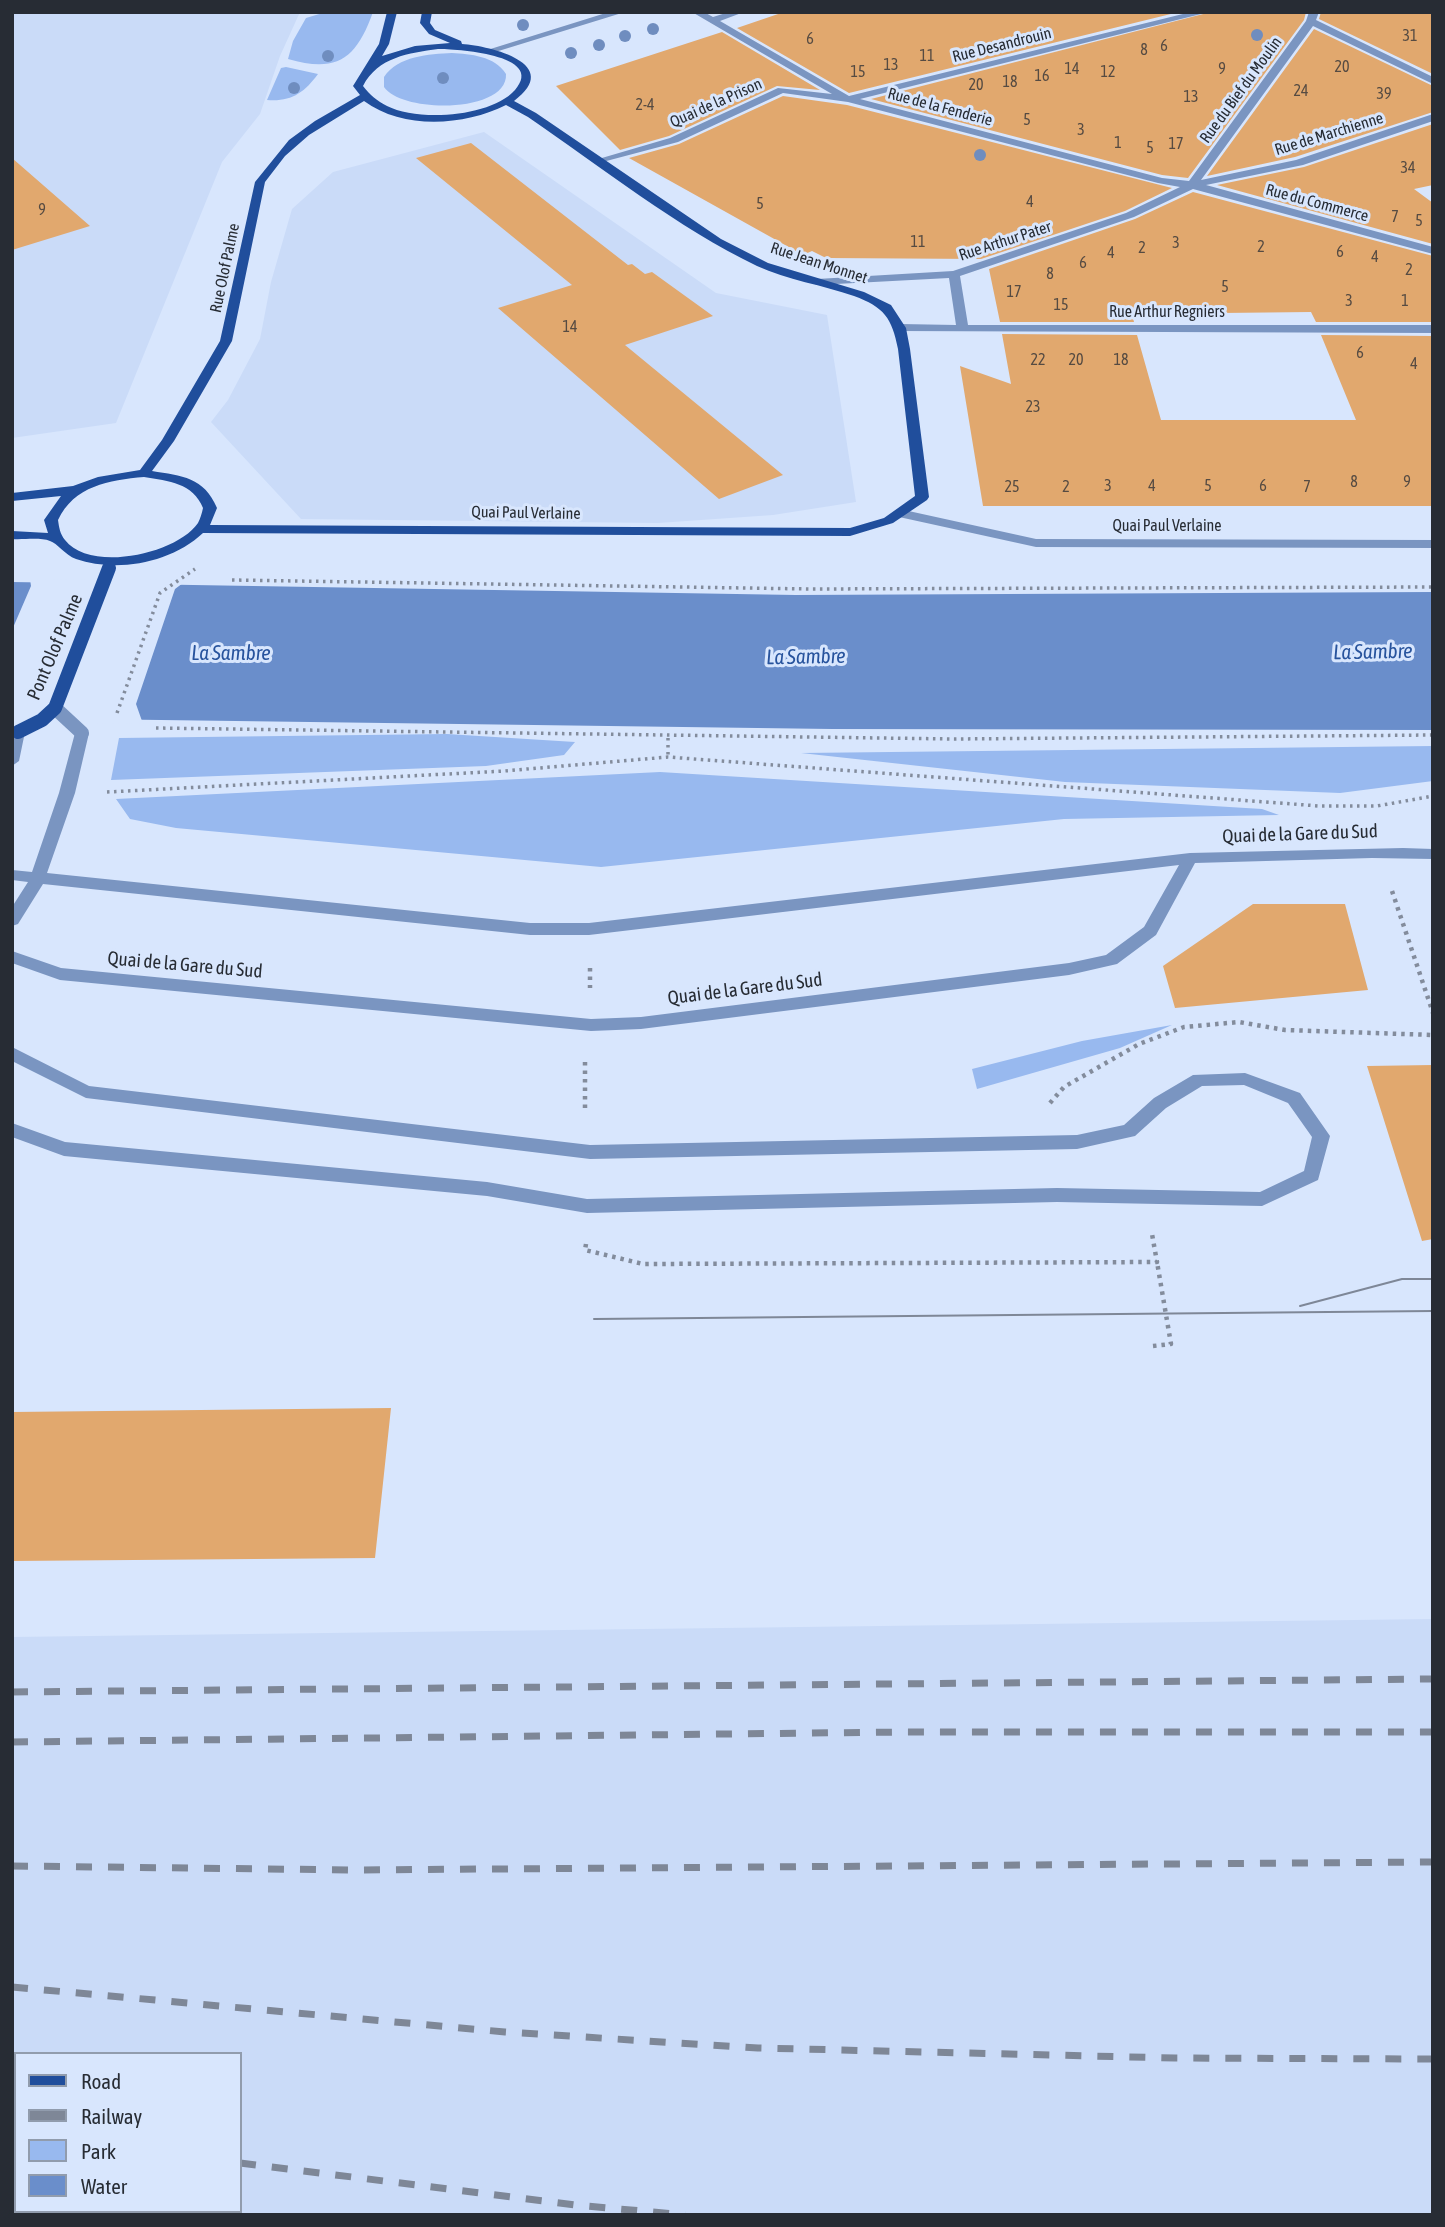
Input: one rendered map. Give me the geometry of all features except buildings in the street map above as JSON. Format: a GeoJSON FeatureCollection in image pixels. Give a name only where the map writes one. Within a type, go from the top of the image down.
{"type":"FeatureCollection","features":[{"type":"Feature","properties":{"kind":"main road"},"geometry":{"type":"LineString","coordinates":[[392,12],[384,44],[373,64],[362,75],[358,86],[364,97],[376,106],[393,113],[436,118],[475,113],[507,102],[519,92],[525,83],[524,73],[518,64],[506,56],[464,46],[432,32],[425,23],[427,12]]}},
{"type":"Feature","properties":{"kind":"main road"},"geometry":{"type":"LineString","coordinates":[[373,64],[414,49],[464,46]]}},
{"type":"Feature","properties":{"kind":"main road","name":"Rue Olof Palme"},"geometry":{"type":"LineString","coordinates":[[144,473],[168,441],[226,341],[260,182],[273,161],[293,140],[364,97]]}},
{"type":"Feature","properties":{"kind":"main road","name":"Rue Jean Monnet"},"geometry":{"type":"LineString","coordinates":[[507,102],[532,115],[717,241],[764,265],[860,294],[887,307],[900,328]]}},
{"type":"Feature","properties":{"kind":"main road"},"geometry":{"type":"LineString","coordinates":[[900,328],[922,496],[904,514]]}},
{"type":"Feature","properties":{"kind":"main road"},"geometry":{"type":"LineString","coordinates":[[144,473],[177,477],[201,489],[209,501],[209,515],[190,541],[159,555],[111,565],[87,559],[65,549],[54,537],[51,520],[53,512],[76,491],[96,481],[144,473]]}},
{"type":"Feature","properties":{"kind":"main road"},"geometry":{"type":"LineString","coordinates":[[12,497],[76,491]]}},
{"type":"Feature","properties":{"kind":"main road","name":"Quai Paul Verlaine"},"geometry":{"type":"LineString","coordinates":[[202,528],[850,532],[880,525],[904,514]]}},
{"type":"Feature","properties":{"kind":"main road"},"geometry":{"type":"LineString","coordinates":[[12,535],[54,537]]}},
{"type":"Feature","properties":{"kind":"main road","name":"Pont Olof Palme"},"geometry":{"type":"LineString","coordinates":[[15,733],[41,720],[55,708],[111,565]]}},
{"type":"Feature","properties":{"kind":"street"},"geometry":{"type":"LineString","coordinates":[[489,51],[620,12]]}},
{"type":"Feature","properties":{"kind":"street","name":"Rue de la Fenderie"},"geometry":{"type":"LineString","coordinates":[[698,12],[848,99],[1162,181],[1192,185]]}},
{"type":"Feature","properties":{"kind":"street"},"geometry":{"type":"LineString","coordinates":[[714,20],[739,12]]}},
{"type":"Feature","properties":{"kind":"street","name":"Rue Desandrouin"},"geometry":{"type":"LineString","coordinates":[[848,99],[1204,12]]}},
{"type":"Feature","properties":{"kind":"street"},"geometry":{"type":"LineString","coordinates":[[1312,16],[1433,80]]}},
{"type":"Feature","properties":{"kind":"street","name":"Rue du Bief du Moulin"},"geometry":{"type":"LineString","coordinates":[[1192,185],[1312,16]]}},
{"type":"Feature","properties":{"kind":"street","name":"Quai de la Prison"},"geometry":{"type":"LineString","coordinates":[[599,162],[674,140],[782,90],[848,99]]}},
{"type":"Feature","properties":{"kind":"street","name":"Rue de Marchienne"},"geometry":{"type":"LineString","coordinates":[[1192,185],[1298,163],[1433,117]]}},
{"type":"Feature","properties":{"kind":"street","name":"Rue du Commerce"},"geometry":{"type":"LineString","coordinates":[[1192,185],[1433,251]]}},
{"type":"Feature","properties":{"kind":"street","name":"Rue Arthur Pater"},"geometry":{"type":"LineString","coordinates":[[817,282],[954,274],[1130,215],[1192,185]]}},
{"type":"Feature","properties":{"kind":"street"},"geometry":{"type":"LineString","coordinates":[[954,274],[962,327]]}},
{"type":"Feature","properties":{"kind":"street","name":"Rue Arthur Regniers"},"geometry":{"type":"LineString","coordinates":[[900,328],[1433,329]]}},
{"type":"Feature","properties":{"kind":"street","name":"Quai Paul Verlaine"},"geometry":{"type":"LineString","coordinates":[[904,514],[1036,543],[1433,544]]}},
{"type":"Feature","properties":{"kind":"street"},"geometry":{"type":"LineString","coordinates":[[12,920],[38,878],[67,793],[82,733],[55,708]]}},
{"type":"Feature","properties":{"kind":"street"},"geometry":{"type":"LineString","coordinates":[[12,761],[15,733]]}},
{"type":"Feature","properties":{"kind":"street","name":"Quai de la Gare du Sud"},"geometry":{"type":"LineString","coordinates":[[12,957],[61,974],[591,1025],[641,1023],[1069,970],[1111,960],[1150,931],[1190,858],[1243,859],[1379,851],[1433,854]]}},
{"type":"Feature","properties":{"kind":"street"},"geometry":{"type":"LineString","coordinates":[[12,875],[530,929],[589,929],[1190,858]]}},
{"type":"Feature","properties":{"kind":"street"},"geometry":{"type":"LineString","coordinates":[[12,1053],[86,1092],[590,1152],[1077,1142],[1129,1130],[1160,1103],[1199,1080],[1245,1079],[1294,1098],[1321,1136],[1312,1175],[1262,1199],[1056,1195],[587,1206],[487,1188],[64,1149],[12,1130]]}},
{"type":"Feature","properties":{"kind":"path"},"geometry":{"type":"LineString","coordinates":[[114,721],[160,593],[195,569]]}},
{"type":"Feature","properties":{"kind":"path"},"geometry":{"type":"LineString","coordinates":[[232,580],[810,589],[1433,587]]}},
{"type":"Feature","properties":{"kind":"path"},"geometry":{"type":"LineString","coordinates":[[156,728],[668,738],[1224,739],[1433,735]]}},
{"type":"Feature","properties":{"kind":"path"},"geometry":{"type":"LineString","coordinates":[[667,757],[668,738]]}},
{"type":"Feature","properties":{"kind":"path"},"geometry":{"type":"LineString","coordinates":[[105,792],[504,771],[667,757],[1319,806],[1363,806],[1433,796]]}},
{"type":"Feature","properties":{"kind":"path"},"geometry":{"type":"LineString","coordinates":[[1363,806],[1433,1013]]}},
{"type":"Feature","properties":{"kind":"path"},"geometry":{"type":"LineString","coordinates":[[585,1059],[585,1123]]}},
{"type":"Feature","properties":{"kind":"path"},"geometry":{"type":"LineString","coordinates":[[586,1233],[585,1250],[643,1264],[1157,1262]]}},
{"type":"Feature","properties":{"kind":"path"},"geometry":{"type":"LineString","coordinates":[[1152,1234],[1171,1344],[1153,1346]]}},
{"type":"Feature","properties":{"kind":"shaded area"},"geometry":{"type":"Polygon","coordinates":[[[12,12],[300,12],[280,56],[260,114],[222,162],[116,423],[12,438],[12,12]]]}},
{"type":"Feature","properties":{"kind":"shaded area"},"geometry":{"type":"Polygon","coordinates":[[[484,132],[716,293],[827,315],[856,502],[773,515],[658,523],[301,519],[211,422],[228,400],[260,339],[271,282],[292,209],[333,172],[484,132]]]}},
{"type":"Feature","properties":{"kind":"shaded area"},"geometry":{"type":"Polygon","coordinates":[[[1433,1619],[1433,2215],[12,2215],[12,1637],[1433,1619]]]}},
{"type":"Feature","properties":{"kind":"green space"},"geometry":{"type":"Polygon","coordinates":[[[326,12],[373,12],[359,42],[342,59],[319,64],[288,59],[293,41],[306,18],[326,12]]]}},
{"type":"Feature","properties":{"kind":"green space"},"geometry":{"type":"Polygon","coordinates":[[[424,55],[474,55],[495,63],[506,74],[502,87],[490,96],[473,102],[431,105],[395,96],[384,87],[384,77],[406,60],[424,55]]]}},
{"type":"Feature","properties":{"kind":"green space"},"geometry":{"type":"Polygon","coordinates":[[[281,68],[318,74],[296,95],[267,100],[281,68]]]}},
{"type":"Feature","properties":{"kind":"green space"},"geometry":{"type":"Polygon","coordinates":[[[447,734],[575,742],[564,755],[486,766],[111,780],[119,738],[447,734]]]}},
{"type":"Feature","properties":{"kind":"green space"},"geometry":{"type":"Polygon","coordinates":[[[1433,746],[1433,781],[1340,793],[1065,782],[801,753],[1433,746]]]}},
{"type":"Feature","properties":{"kind":"green space"},"geometry":{"type":"Polygon","coordinates":[[[660,772],[1262,809],[1279,815],[1064,819],[601,867],[176,828],[130,819],[116,799],[660,772]]]}},
{"type":"Feature","properties":{"kind":"green space"},"geometry":{"type":"Polygon","coordinates":[[[1172,1025],[1120,1048],[977,1089],[972,1069],[1082,1041],[1172,1025]]]}},
{"type":"Feature","properties":{"kind":"water","name":"La Sambre"},"geometry":{"type":"Polygon","coordinates":[[[12,582],[796,595],[1433,592],[1433,730],[832,729],[12,718],[12,582]]]}},
{"type":"Feature","properties":{"kind":"pier"},"geometry":{"type":"Polygon","coordinates":[[[30,579],[187,580],[175,589],[136,704],[142,721],[151,724],[12,722],[12,630],[31,586],[30,579]]]}},
{"type":"Feature","properties":{"kind":"tram line"},"geometry":{"type":"LineString","coordinates":[[1300,1306],[1402,1279],[1433,1279]]}},
{"type":"Feature","properties":{"kind":"tram line"},"geometry":{"type":"LineString","coordinates":[[594,1319],[1433,1311]]}},
{"type":"Feature","properties":{"kind":"railway"},"geometry":{"type":"LineString","coordinates":[[12,1692],[1433,1679]]}},
{"type":"Feature","properties":{"kind":"railway"},"geometry":{"type":"LineString","coordinates":[[12,1742],[905,1732],[1433,1732]]}},
{"type":"Feature","properties":{"kind":"railway"},"geometry":{"type":"LineString","coordinates":[[12,1866],[358,1870],[1433,1862]]}},
{"type":"Feature","properties":{"kind":"railway"},"geometry":{"type":"LineString","coordinates":[[12,1987],[505,2032],[758,2048],[1175,2058],[1433,2059]]}},
{"type":"Feature","properties":{"kind":"railway"},"geometry":{"type":"LineString","coordinates":[[242,2163],[576,2205],[685,2215]]}}]}
